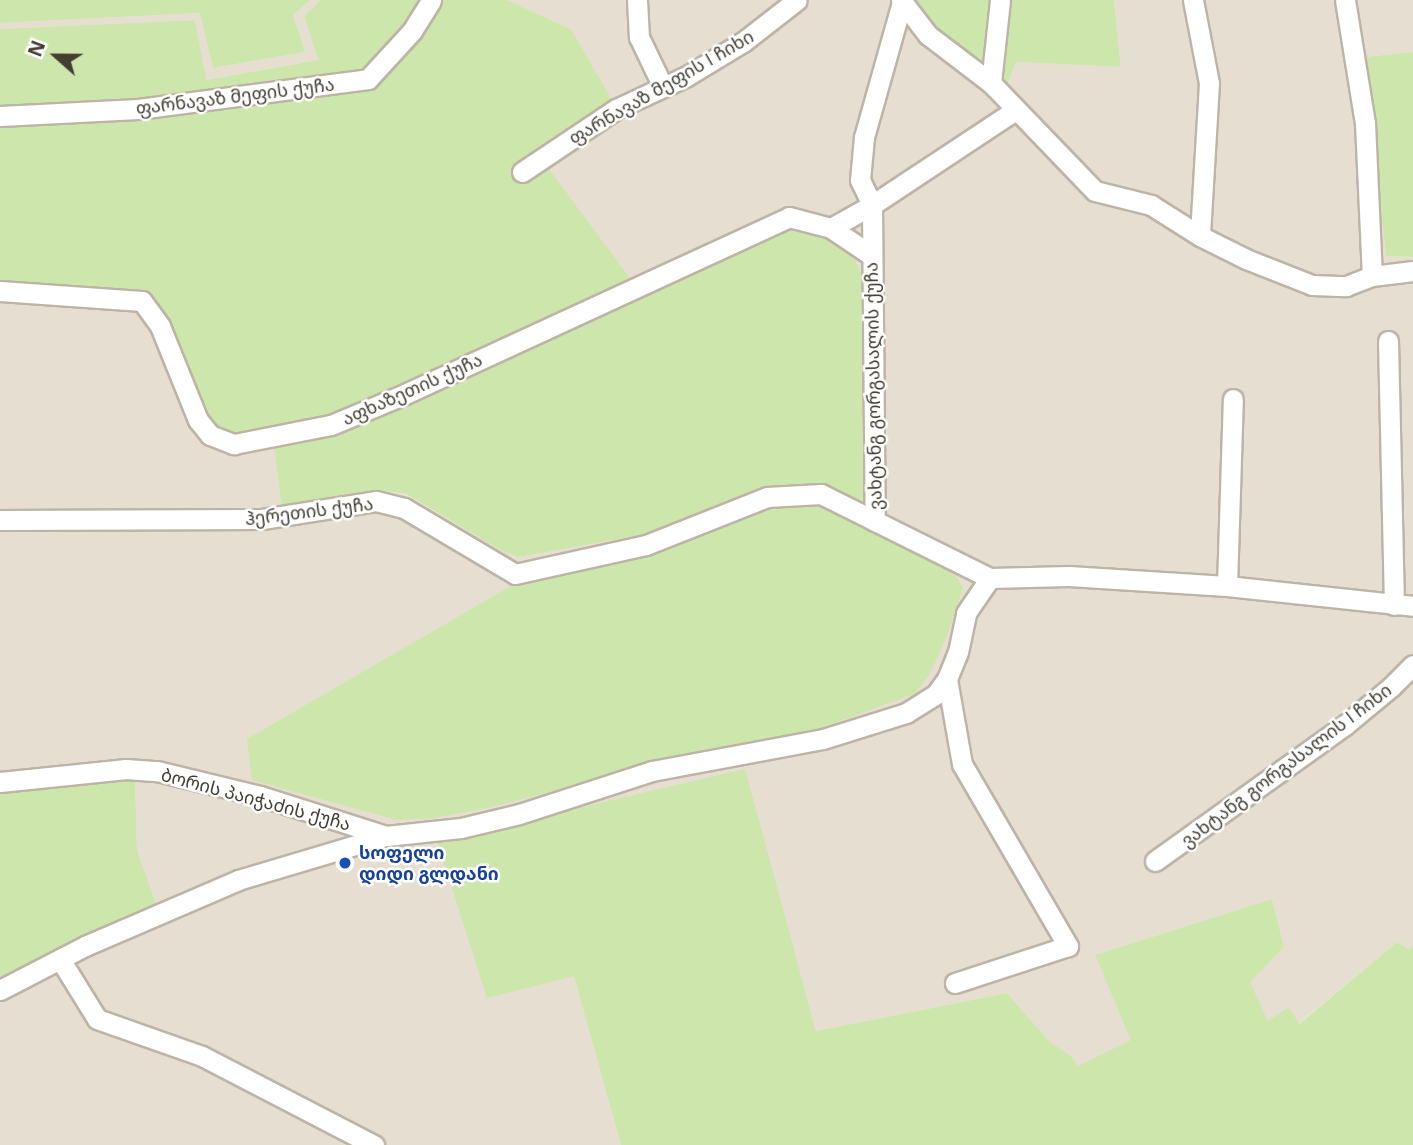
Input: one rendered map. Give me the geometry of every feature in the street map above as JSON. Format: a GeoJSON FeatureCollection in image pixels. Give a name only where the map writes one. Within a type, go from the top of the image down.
{"type":"FeatureCollection","features":[{"type":"Feature","properties":{"kind":"street","name":"ფარნავაზ მეფის ქუჩა"},"geometry":{"type":"LineString","coordinates":[[0,116],[138,109],[368,79],[412,31],[431,0]]}},
{"type":"Feature","properties":{"kind":"street"},"geometry":{"type":"LineString","coordinates":[[637,0],[639,37],[645,55],[663,87]]}},
{"type":"Feature","properties":{"kind":"street","name":"ფარნავაზ მეფის I ჩიხი"},"geometry":{"type":"LineString","coordinates":[[522,172],[616,109],[663,87],[743,42],[797,0]]}},
{"type":"Feature","properties":{"kind":"street"},"geometry":{"type":"LineString","coordinates":[[991,83],[1000,0]]}},
{"type":"Feature","properties":{"kind":"street"},"geometry":{"type":"LineString","coordinates":[[1193,0],[1209,83],[1200,236]]}},
{"type":"Feature","properties":{"kind":"street"},"geometry":{"type":"LineString","coordinates":[[1345,0],[1365,122],[1372,276]]}},
{"type":"Feature","properties":{"kind":"street"},"geometry":{"type":"LineString","coordinates":[[902,1],[928,35],[991,83],[1014,111],[1048,141],[1095,191],[1151,205],[1200,236],[1246,259],[1312,285],[1346,286],[1372,276],[1413,271]]}},
{"type":"Feature","properties":{"kind":"street","name":"ვახტანგ გორგასალის ქუჩა"},"geometry":{"type":"LineString","coordinates":[[902,1],[864,137],[860,180],[872,205],[875,521],[990,578],[1069,576],[1227,586],[1404,605]]}},
{"type":"Feature","properties":{"kind":"street"},"geometry":{"type":"LineString","coordinates":[[831,228],[872,205],[1014,111]]}},
{"type":"Feature","properties":{"kind":"street","name":"აფხაზეთის ქუჩა"},"geometry":{"type":"LineString","coordinates":[[0,291],[142,301],[160,327],[198,420],[209,435],[234,444],[331,425],[789,217],[831,228],[871,255]]}},
{"type":"Feature","properties":{"kind":"street"},"geometry":{"type":"LineString","coordinates":[[1388,341],[1404,605]]}},
{"type":"Feature","properties":{"kind":"street"},"geometry":{"type":"LineString","coordinates":[[1227,586],[1233,399]]}},
{"type":"Feature","properties":{"kind":"street","name":"ჰერეთის ქუჩა"},"geometry":{"type":"LineString","coordinates":[[0,520],[262,519],[376,500],[404,508],[515,574],[646,545],[767,497],[821,494],[875,521]]}},
{"type":"Feature","properties":{"kind":"street"},"geometry":{"type":"LineString","coordinates":[[0,990],[85,946],[238,880],[386,836],[461,828],[519,814],[687,762],[764,752],[822,739],[921,706],[936,694],[947,679],[967,613],[990,578]]}},
{"type":"Feature","properties":{"kind":"street","name":"ვახტანგ გორგასალის I ჩიხი"},"geometry":{"type":"LineString","coordinates":[[1155,861],[1345,725],[1413,665]]}},
{"type":"Feature","properties":{"kind":"street"},"geometry":{"type":"LineString","coordinates":[[947,679],[962,764],[1068,946],[955,984]]}},
{"type":"Feature","properties":{"kind":"street","name":"ბორის პაიჭაძის ქუჩა"},"geometry":{"type":"LineString","coordinates":[[0,782],[126,769],[157,771],[313,811],[386,836]]}},
{"type":"Feature","properties":{"kind":"street"},"geometry":{"type":"LineString","coordinates":[[60,959],[97,1019],[202,1056],[374,1145]]}},
{"type":"Feature","properties":{"kind":"shaded area"},"geometry":{"type":"Polygon","coordinates":[[[310,0],[321,0],[304,16],[318,60],[205,80],[195,20],[0,29],[0,23],[201,13],[213,68],[304,52],[293,15],[310,0]]]}},
{"type":"Feature","properties":{"kind":"shaded area"},"geometry":{"type":"Polygon","coordinates":[[[507,0],[904,0],[1005,95],[1016,62],[1121,67],[1114,0],[1413,0],[1413,52],[1364,57],[1386,256],[1413,257],[1413,946],[1409,951],[1397,942],[1298,1024],[1268,1021],[1249,981],[1284,947],[1272,899],[1095,955],[1132,1040],[1078,1066],[1070,1055],[1050,1042],[1007,993],[816,1031],[744,769],[574,975],[621,1145],[0,1145],[0,977],[157,906],[137,850],[135,778],[98,778],[0,792],[0,282],[147,290],[163,318],[533,149],[612,101],[571,29],[507,0]],[[467,377],[382,414],[378,490],[406,495],[502,551],[519,557],[652,533],[754,491],[820,484],[864,507],[862,474],[467,377]],[[692,534],[626,560],[514,584],[248,739],[586,783],[716,749],[818,729],[914,693],[930,674],[963,588],[692,534]]]}},
{"type":"Feature","properties":{"kind":"green space"},"geometry":{"type":"Polygon","coordinates":[[[0,0],[310,0],[293,15],[305,52],[213,68],[200,13],[0,23],[0,0]]]}},
{"type":"Feature","properties":{"kind":"green space"},"geometry":{"type":"Polygon","coordinates":[[[321,0],[507,0],[571,29],[612,100],[534,149],[632,281],[331,418],[238,436],[206,419],[163,318],[147,290],[0,282],[0,29],[195,20],[206,80],[318,60],[304,16],[321,0]]]}},
{"type":"Feature","properties":{"kind":"green space"},"geometry":{"type":"Polygon","coordinates":[[[904,0],[1114,0],[1121,67],[1016,62],[1004,95],[909,11],[904,0]]]}},
{"type":"Feature","properties":{"kind":"green space"},"geometry":{"type":"Polygon","coordinates":[[[1413,52],[1413,257],[1386,256],[1364,57],[1413,52]]]}},
{"type":"Feature","properties":{"kind":"green space"},"geometry":{"type":"Polygon","coordinates":[[[791,227],[832,237],[851,251],[861,273],[864,507],[820,484],[755,491],[652,533],[519,557],[502,551],[406,494],[378,490],[282,508],[274,445],[382,414],[791,227]]]}},
{"type":"Feature","properties":{"kind":"green space"},"geometry":{"type":"Polygon","coordinates":[[[800,506],[826,508],[944,567],[957,578],[963,588],[948,633],[930,674],[914,694],[818,729],[716,749],[488,808],[433,818],[397,820],[252,780],[247,739],[514,584],[626,560],[756,511],[800,506]]]}},
{"type":"Feature","properties":{"kind":"green space"},"geometry":{"type":"Polygon","coordinates":[[[745,769],[816,1031],[1007,993],[1050,1042],[1070,1055],[1078,1066],[1131,1040],[1095,955],[1272,899],[1284,947],[1250,982],[1268,1021],[1289,1007],[1299,1024],[1397,942],[1409,950],[1413,946],[1413,1145],[621,1145],[574,976],[487,998],[437,841],[745,769]]]}},
{"type":"Feature","properties":{"kind":"green space"},"geometry":{"type":"Polygon","coordinates":[[[98,778],[135,778],[137,850],[157,906],[0,977],[0,792],[98,778]]]}},
{"type":"Feature","properties":{"kind":"place","name":"სოფელი დიდი გლდანი"},"geometry":{"type":"Point","coordinates":[345,863]}}]}
